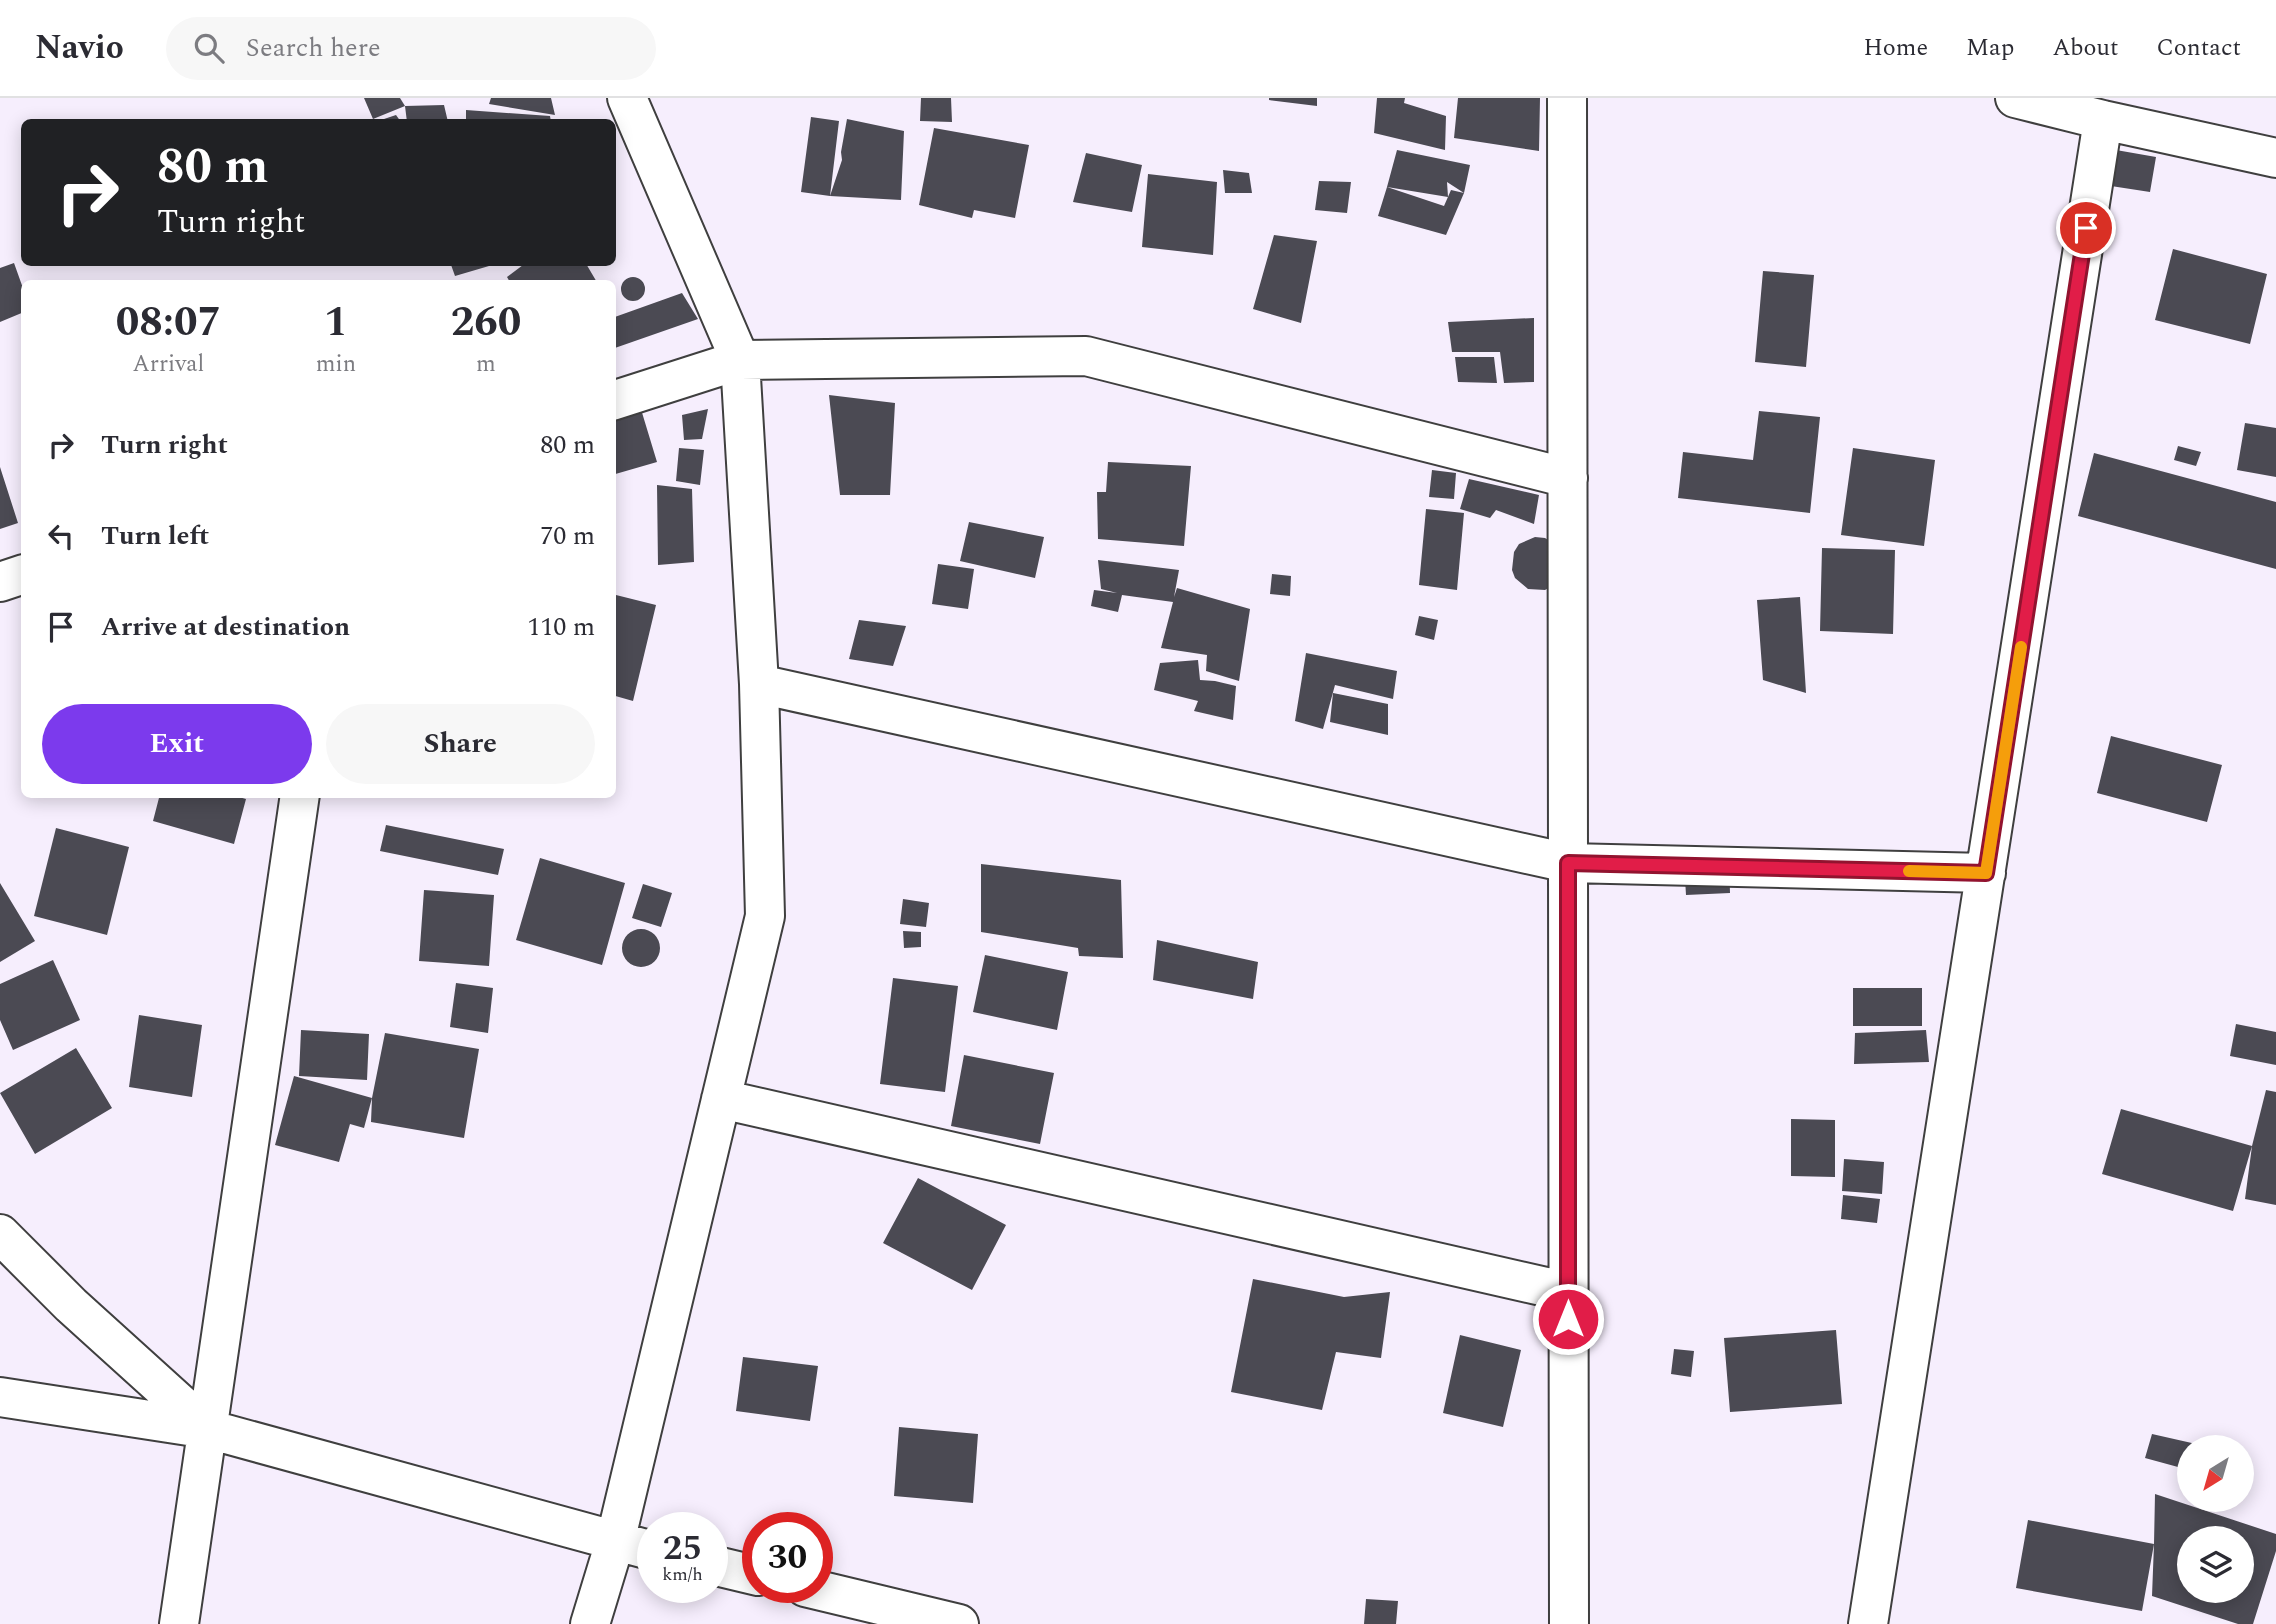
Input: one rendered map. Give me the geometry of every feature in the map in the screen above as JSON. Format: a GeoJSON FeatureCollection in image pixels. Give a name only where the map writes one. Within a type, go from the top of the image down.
{"type":"FeatureCollection","features":[{"type":"Feature","properties":{"kind":"street"},"geometry":{"type":"LineString","coordinates":[[590,1624],[615,1542],[765,916],[759,684],[740,360],[627,98]]}},
{"type":"Feature","properties":{"kind":"street"},"geometry":{"type":"LineString","coordinates":[[1567,98],[1569,1624]]}},
{"type":"Feature","properties":{"kind":"street"},"geometry":{"type":"LineString","coordinates":[[2015,98],[2276,159]]}},
{"type":"Feature","properties":{"kind":"street"},"geometry":{"type":"LineString","coordinates":[[1868,1624],[2103,120]]}},
{"type":"Feature","properties":{"kind":"street"},"geometry":{"type":"LineString","coordinates":[[616,400],[740,360],[1086,356],[1567,478]]}},
{"type":"Feature","properties":{"kind":"street"},"geometry":{"type":"LineString","coordinates":[[0,582],[21,575]]}},
{"type":"Feature","properties":{"kind":"street"},"geometry":{"type":"LineString","coordinates":[[759,684],[1568,863],[1986,873]]}},
{"type":"Feature","properties":{"kind":"street"},"geometry":{"type":"LineString","coordinates":[[179,1624],[299,798]]}},
{"type":"Feature","properties":{"kind":"street"},"geometry":{"type":"LineString","coordinates":[[721,1099],[1568,1292]]}},
{"type":"Feature","properties":{"kind":"street"},"geometry":{"type":"LineString","coordinates":[[0,1234],[71,1304],[208,1429]]}},
{"type":"Feature","properties":{"kind":"street"},"geometry":{"type":"LineString","coordinates":[[0,1397],[208,1429],[637,1547]]}},
{"type":"Feature","properties":{"kind":"street"},"geometry":{"type":"LineString","coordinates":[[833,1594],[959,1624]]}},
{"type":"Feature","properties":{"kind":"building"},"geometry":{"type":"Polygon","coordinates":[[[364,98],[400,98],[405,106],[373,119],[364,98]]]}},
{"type":"Feature","properties":{"kind":"building"},"geometry":{"type":"Polygon","coordinates":[[[491,98],[551,98],[555,115],[489,104],[491,98]]]}},
{"type":"Feature","properties":{"kind":"building"},"geometry":{"type":"Polygon","coordinates":[[[921,98],[951,98],[952,122],[920,121],[921,98]]]}},
{"type":"Feature","properties":{"kind":"building"},"geometry":{"type":"Polygon","coordinates":[[[1317,98],[1317,106],[1269,100],[1317,98]]]}},
{"type":"Feature","properties":{"kind":"building"},"geometry":{"type":"Polygon","coordinates":[[[1377,98],[1405,98],[1404,103],[1446,116],[1445,150],[1374,133],[1377,98]]]}},
{"type":"Feature","properties":{"kind":"building"},"geometry":{"type":"Polygon","coordinates":[[[1458,98],[1540,98],[1539,151],[1454,138],[1458,98]]]}},
{"type":"Feature","properties":{"kind":"building"},"geometry":{"type":"Polygon","coordinates":[[[444,105],[447,119],[407,119],[405,106],[444,105]]]}},
{"type":"Feature","properties":{"kind":"building"},"geometry":{"type":"Polygon","coordinates":[[[466,110],[550,116],[550,119],[466,119],[466,110]]]}},
{"type":"Feature","properties":{"kind":"building"},"geometry":{"type":"Polygon","coordinates":[[[811,117],[839,121],[830,196],[801,192],[811,117]]]}},
{"type":"Feature","properties":{"kind":"building"},"geometry":{"type":"Polygon","coordinates":[[[847,119],[904,131],[901,200],[830,196],[842,160],[847,119]]]}},
{"type":"Feature","properties":{"kind":"building"},"geometry":{"type":"Polygon","coordinates":[[[934,128],[1029,145],[1015,218],[974,210],[972,218],[919,205],[934,128]]]}},
{"type":"Feature","properties":{"kind":"building"},"geometry":{"type":"Polygon","coordinates":[[[1397,150],[1470,165],[1464,193],[1447,182],[1448,197],[1387,187],[1397,150]]]}},
{"type":"Feature","properties":{"kind":"building"},"geometry":{"type":"Polygon","coordinates":[[[2116,150],[2156,157],[2150,192],[2111,186],[2116,150]]]}},
{"type":"Feature","properties":{"kind":"building"},"geometry":{"type":"Polygon","coordinates":[[[1086,153],[1142,165],[1132,212],[1073,202],[1086,153]]]}},
{"type":"Feature","properties":{"kind":"building"},"geometry":{"type":"Polygon","coordinates":[[[1223,170],[1249,173],[1252,193],[1225,193],[1223,170]]]}},
{"type":"Feature","properties":{"kind":"building"},"geometry":{"type":"Polygon","coordinates":[[[1148,174],[1217,182],[1213,255],[1142,247],[1148,174]]]}},
{"type":"Feature","properties":{"kind":"building"},"geometry":{"type":"Polygon","coordinates":[[[1319,181],[1351,182],[1347,213],[1315,210],[1319,181]]]}},
{"type":"Feature","properties":{"kind":"building"},"geometry":{"type":"Polygon","coordinates":[[[1387,187],[1444,206],[1451,190],[1464,193],[1446,235],[1378,216],[1387,187]]]}},
{"type":"Feature","properties":{"kind":"building"},"geometry":{"type":"Polygon","coordinates":[[[1274,235],[1317,241],[1301,323],[1253,309],[1274,235]]]}},
{"type":"Feature","properties":{"kind":"building"},"geometry":{"type":"Polygon","coordinates":[[[2173,249],[2267,274],[2250,344],[2155,320],[2173,249]]]}},
{"type":"Feature","properties":{"kind":"building"},"geometry":{"type":"Polygon","coordinates":[[[14,263],[21,283],[21,313],[0,322],[0,268],[14,263]]]}},
{"type":"Feature","properties":{"kind":"building"},"geometry":{"type":"Polygon","coordinates":[[[451,266],[489,266],[455,276],[451,266]]]}},
{"type":"Feature","properties":{"kind":"building"},"geometry":{"type":"Polygon","coordinates":[[[522,266],[587,266],[596,280],[509,280],[507,277],[522,266]]]}},
{"type":"Feature","properties":{"kind":"building"},"geometry":{"type":"Polygon","coordinates":[[[1763,271],[1814,275],[1806,367],[1755,362],[1763,271]]]}},
{"type":"Feature","properties":{"kind":"building"},"geometry":{"type":"Polygon","coordinates":[[[633,277],[644,284],[645,289],[638,300],[633,301],[622,294],[621,289],[628,278],[633,277]]]}},
{"type":"Feature","properties":{"kind":"building"},"geometry":{"type":"Polygon","coordinates":[[[682,293],[698,319],[616,348],[616,317],[682,293]]]}},
{"type":"Feature","properties":{"kind":"building"},"geometry":{"type":"Polygon","coordinates":[[[1534,318],[1534,382],[1504,383],[1500,352],[1452,352],[1448,322],[1534,318]]]}},
{"type":"Feature","properties":{"kind":"building"},"geometry":{"type":"Polygon","coordinates":[[[1455,357],[1494,357],[1497,383],[1458,382],[1455,357]]]}},
{"type":"Feature","properties":{"kind":"building"},"geometry":{"type":"Polygon","coordinates":[[[829,395],[895,403],[890,495],[840,495],[829,395]]]}},
{"type":"Feature","properties":{"kind":"building"},"geometry":{"type":"Polygon","coordinates":[[[640,406],[657,462],[616,474],[616,413],[640,406]]]}},
{"type":"Feature","properties":{"kind":"building"},"geometry":{"type":"Polygon","coordinates":[[[708,409],[702,439],[684,440],[682,415],[708,409]]]}},
{"type":"Feature","properties":{"kind":"building"},"geometry":{"type":"Polygon","coordinates":[[[1759,411],[1820,417],[1810,513],[1678,498],[1683,452],[1753,460],[1759,411]]]}},
{"type":"Feature","properties":{"kind":"building"},"geometry":{"type":"Polygon","coordinates":[[[2245,423],[2276,428],[2276,477],[2237,470],[2245,423]]]}},
{"type":"Feature","properties":{"kind":"building"},"geometry":{"type":"Polygon","coordinates":[[[2178,446],[2201,452],[2196,466],[2174,460],[2178,446]]]}},
{"type":"Feature","properties":{"kind":"building"},"geometry":{"type":"Polygon","coordinates":[[[679,448],[704,450],[700,485],[676,481],[679,448]]]}},
{"type":"Feature","properties":{"kind":"building"},"geometry":{"type":"Polygon","coordinates":[[[1853,448],[1935,460],[1924,546],[1841,535],[1853,448]]]}},
{"type":"Feature","properties":{"kind":"building"},"geometry":{"type":"Polygon","coordinates":[[[2094,453],[2276,502],[2276,569],[2078,516],[2094,453]]]}},
{"type":"Feature","properties":{"kind":"building"},"geometry":{"type":"Polygon","coordinates":[[[1108,462],[1191,466],[1184,546],[1098,539],[1097,492],[1106,492],[1108,462]]]}},
{"type":"Feature","properties":{"kind":"building"},"geometry":{"type":"Polygon","coordinates":[[[0,467],[18,523],[0,529],[0,467]]]}},
{"type":"Feature","properties":{"kind":"building"},"geometry":{"type":"Polygon","coordinates":[[[1432,470],[1456,473],[1454,499],[1429,497],[1432,470]]]}},
{"type":"Feature","properties":{"kind":"building"},"geometry":{"type":"Polygon","coordinates":[[[1469,479],[1539,495],[1534,524],[1496,510],[1490,518],[1460,509],[1469,479]]]}},
{"type":"Feature","properties":{"kind":"building"},"geometry":{"type":"Polygon","coordinates":[[[657,485],[692,489],[694,562],[658,565],[657,485]]]}},
{"type":"Feature","properties":{"kind":"building"},"geometry":{"type":"Polygon","coordinates":[[[1426,509],[1464,513],[1457,590],[1419,585],[1426,509]]]}},
{"type":"Feature","properties":{"kind":"building"},"geometry":{"type":"Polygon","coordinates":[[[969,522],[1044,537],[1035,578],[960,561],[969,522]]]}},
{"type":"Feature","properties":{"kind":"building"},"geometry":{"type":"Polygon","coordinates":[[[1535,537],[1545,538],[1553,543],[1552,586],[1545,590],[1528,589],[1515,578],[1512,570],[1514,552],[1519,544],[1535,537]]]}},
{"type":"Feature","properties":{"kind":"building"},"geometry":{"type":"Polygon","coordinates":[[[1822,548],[1895,550],[1893,634],[1820,631],[1822,548]]]}},
{"type":"Feature","properties":{"kind":"building"},"geometry":{"type":"Polygon","coordinates":[[[1098,560],[1179,570],[1174,597],[1177,588],[1250,609],[1239,681],[1206,671],[1207,655],[1161,648],[1173,602],[1122,595],[1118,612],[1091,606],[1094,590],[1117,593],[1101,589],[1098,560]]]}},
{"type":"Feature","properties":{"kind":"building"},"geometry":{"type":"Polygon","coordinates":[[[938,564],[974,569],[968,609],[932,604],[938,564]]]}},
{"type":"Feature","properties":{"kind":"building"},"geometry":{"type":"Polygon","coordinates":[[[1272,574],[1291,576],[1290,596],[1270,594],[1272,574]]]}},
{"type":"Feature","properties":{"kind":"building"},"geometry":{"type":"Polygon","coordinates":[[[616,595],[656,605],[633,701],[616,696],[616,595]]]}},
{"type":"Feature","properties":{"kind":"building"},"geometry":{"type":"Polygon","coordinates":[[[1800,597],[1806,693],[1763,680],[1757,600],[1800,597]]]}},
{"type":"Feature","properties":{"kind":"building"},"geometry":{"type":"Polygon","coordinates":[[[1419,616],[1438,620],[1434,640],[1415,635],[1419,616]]]}},
{"type":"Feature","properties":{"kind":"building"},"geometry":{"type":"Polygon","coordinates":[[[859,620],[906,626],[893,666],[849,659],[859,620]]]}},
{"type":"Feature","properties":{"kind":"building"},"geometry":{"type":"Polygon","coordinates":[[[1306,653],[1397,671],[1393,699],[1335,685],[1323,729],[1295,721],[1306,653]]]}},
{"type":"Feature","properties":{"kind":"building"},"geometry":{"type":"Polygon","coordinates":[[[1198,660],[1200,680],[1236,686],[1233,720],[1194,711],[1198,701],[1154,690],[1160,663],[1198,660]]]}},
{"type":"Feature","properties":{"kind":"building"},"geometry":{"type":"Polygon","coordinates":[[[1333,693],[1388,704],[1388,735],[1330,722],[1333,693]]]}},
{"type":"Feature","properties":{"kind":"building"},"geometry":{"type":"Polygon","coordinates":[[[2111,736],[2222,765],[2207,822],[2097,793],[2111,736]]]}},
{"type":"Feature","properties":{"kind":"building"},"geometry":{"type":"Polygon","coordinates":[[[159,798],[246,799],[234,844],[153,821],[159,798]]]}},
{"type":"Feature","properties":{"kind":"building"},"geometry":{"type":"Polygon","coordinates":[[[386,825],[504,849],[498,875],[380,851],[386,825]]]}},
{"type":"Feature","properties":{"kind":"building"},"geometry":{"type":"Polygon","coordinates":[[[56,828],[129,847],[107,935],[34,916],[56,828]]]}},
{"type":"Feature","properties":{"kind":"building"},"geometry":{"type":"Polygon","coordinates":[[[540,858],[625,883],[602,965],[516,940],[540,858]]]}},
{"type":"Feature","properties":{"kind":"building"},"geometry":{"type":"Polygon","coordinates":[[[1729,860],[1730,893],[1686,895],[1684,862],[1729,860]]]}},
{"type":"Feature","properties":{"kind":"building"},"geometry":{"type":"Polygon","coordinates":[[[981,864],[1121,880],[1123,958],[1079,956],[1078,948],[981,932],[981,864]]]}},
{"type":"Feature","properties":{"kind":"building"},"geometry":{"type":"Polygon","coordinates":[[[0,883],[35,941],[0,962],[0,883]]]}},
{"type":"Feature","properties":{"kind":"building"},"geometry":{"type":"Polygon","coordinates":[[[643,884],[672,893],[661,927],[632,918],[643,884]]]}},
{"type":"Feature","properties":{"kind":"building"},"geometry":{"type":"Polygon","coordinates":[[[424,890],[494,895],[489,966],[419,961],[424,890]]]}},
{"type":"Feature","properties":{"kind":"building"},"geometry":{"type":"Polygon","coordinates":[[[903,899],[929,903],[926,927],[900,924],[903,899]]]}},
{"type":"Feature","properties":{"kind":"building"},"geometry":{"type":"Polygon","coordinates":[[[641,929],[655,934],[660,948],[655,962],[641,967],[627,962],[622,948],[627,934],[641,929]]]}},
{"type":"Feature","properties":{"kind":"building"},"geometry":{"type":"Polygon","coordinates":[[[903,931],[921,932],[921,947],[904,948],[903,931]]]}},
{"type":"Feature","properties":{"kind":"building"},"geometry":{"type":"Polygon","coordinates":[[[1157,940],[1258,962],[1253,999],[1153,980],[1157,940]]]}},
{"type":"Feature","properties":{"kind":"building"},"geometry":{"type":"Polygon","coordinates":[[[985,955],[1068,972],[1057,1030],[973,1012],[985,955]]]}},
{"type":"Feature","properties":{"kind":"building"},"geometry":{"type":"Polygon","coordinates":[[[53,960],[80,1020],[13,1050],[0,1020],[0,984],[53,960]]]}},
{"type":"Feature","properties":{"kind":"building"},"geometry":{"type":"Polygon","coordinates":[[[893,978],[958,986],[945,1092],[880,1084],[893,978]]]}},
{"type":"Feature","properties":{"kind":"building"},"geometry":{"type":"Polygon","coordinates":[[[456,983],[493,988],[488,1033],[450,1027],[456,983]]]}},
{"type":"Feature","properties":{"kind":"building"},"geometry":{"type":"Polygon","coordinates":[[[1853,988],[1922,988],[1922,1026],[1853,1026],[1853,988]]]}},
{"type":"Feature","properties":{"kind":"building"},"geometry":{"type":"Polygon","coordinates":[[[139,1015],[202,1025],[192,1097],[129,1087],[139,1015]]]}},
{"type":"Feature","properties":{"kind":"building"},"geometry":{"type":"Polygon","coordinates":[[[2236,1024],[2276,1032],[2276,1065],[2230,1056],[2236,1024]]]}},
{"type":"Feature","properties":{"kind":"building"},"geometry":{"type":"Polygon","coordinates":[[[301,1030],[369,1034],[367,1080],[299,1076],[301,1030]]]}},
{"type":"Feature","properties":{"kind":"building"},"geometry":{"type":"Polygon","coordinates":[[[1926,1030],[1929,1062],[1854,1064],[1855,1033],[1926,1030]]]}},
{"type":"Feature","properties":{"kind":"building"},"geometry":{"type":"Polygon","coordinates":[[[385,1033],[479,1049],[464,1138],[371,1122],[372,1098],[385,1033]]]}},
{"type":"Feature","properties":{"kind":"building"},"geometry":{"type":"Polygon","coordinates":[[[76,1048],[112,1108],[35,1154],[0,1093],[76,1048]]]}},
{"type":"Feature","properties":{"kind":"building"},"geometry":{"type":"Polygon","coordinates":[[[964,1055],[1054,1073],[1040,1144],[951,1126],[964,1055]]]}},
{"type":"Feature","properties":{"kind":"building"},"geometry":{"type":"Polygon","coordinates":[[[294,1076],[372,1098],[364,1128],[350,1124],[339,1162],[275,1145],[294,1076]]]}},
{"type":"Feature","properties":{"kind":"building"},"geometry":{"type":"Polygon","coordinates":[[[2266,1090],[2276,1092],[2276,1205],[2245,1199],[2252,1146],[2266,1090]]]}},
{"type":"Feature","properties":{"kind":"building"},"geometry":{"type":"Polygon","coordinates":[[[2121,1109],[2252,1146],[2233,1211],[2102,1174],[2121,1109]]]}},
{"type":"Feature","properties":{"kind":"building"},"geometry":{"type":"Polygon","coordinates":[[[1791,1119],[1835,1120],[1835,1177],[1791,1176],[1791,1119]]]}},
{"type":"Feature","properties":{"kind":"building"},"geometry":{"type":"Polygon","coordinates":[[[1844,1159],[1884,1162],[1882,1194],[1842,1191],[1844,1159]]]}},
{"type":"Feature","properties":{"kind":"building"},"geometry":{"type":"Polygon","coordinates":[[[918,1178],[1006,1225],[972,1290],[883,1243],[918,1178]]]}},
{"type":"Feature","properties":{"kind":"building"},"geometry":{"type":"Polygon","coordinates":[[[1843,1195],[1880,1199],[1877,1223],[1841,1219],[1843,1195]]]}},
{"type":"Feature","properties":{"kind":"building"},"geometry":{"type":"Polygon","coordinates":[[[1253,1279],[1344,1297],[1390,1292],[1381,1358],[1336,1352],[1322,1410],[1231,1392],[1253,1279]]]}},
{"type":"Feature","properties":{"kind":"building"},"geometry":{"type":"Polygon","coordinates":[[[1836,1330],[1842,1404],[1730,1412],[1724,1338],[1836,1330]]]}},
{"type":"Feature","properties":{"kind":"building"},"geometry":{"type":"Polygon","coordinates":[[[1460,1335],[1521,1350],[1503,1427],[1443,1413],[1460,1335]]]}},
{"type":"Feature","properties":{"kind":"building"},"geometry":{"type":"Polygon","coordinates":[[[1674,1349],[1694,1351],[1691,1377],[1671,1374],[1674,1349]]]}},
{"type":"Feature","properties":{"kind":"building"},"geometry":{"type":"Polygon","coordinates":[[[743,1357],[818,1366],[810,1421],[736,1411],[743,1357]]]}},
{"type":"Feature","properties":{"kind":"building"},"geometry":{"type":"Polygon","coordinates":[[[899,1427],[978,1434],[973,1503],[894,1496],[899,1427]]]}},
{"type":"Feature","properties":{"kind":"building"},"geometry":{"type":"Polygon","coordinates":[[[2152,1434],[2177,1440],[2177,1467],[2145,1458],[2152,1434]]]}},
{"type":"Feature","properties":{"kind":"building"},"geometry":{"type":"Polygon","coordinates":[[[2155,1494],[2177,1501],[2177,1512],[2209,1512],[2252,1526],[2177,1526],[2177,1603],[2254,1603],[2254,1527],[2276,1534],[2276,1551],[2253,1624],[2238,1624],[2152,1596],[2155,1494]]]}},
{"type":"Feature","properties":{"kind":"building"},"geometry":{"type":"Polygon","coordinates":[[[2028,1520],[2154,1544],[2142,1611],[2016,1588],[2028,1520]]]}},
{"type":"Feature","properties":{"kind":"building"},"geometry":{"type":"Polygon","coordinates":[[[1366,1599],[1398,1601],[1396,1624],[1364,1624],[1366,1599]]]}},
{"type":"Feature","properties":{"kind":"slow traffic"},"geometry":{"type":"LineString","coordinates":[[1909,871],[1986,873],[2021,647]]}},
{"type":"Feature","properties":{"kind":"route"},"geometry":{"type":"LineString","coordinates":[[1568,1319],[1568,863],[1986,873],[2086,228]]}}]}
